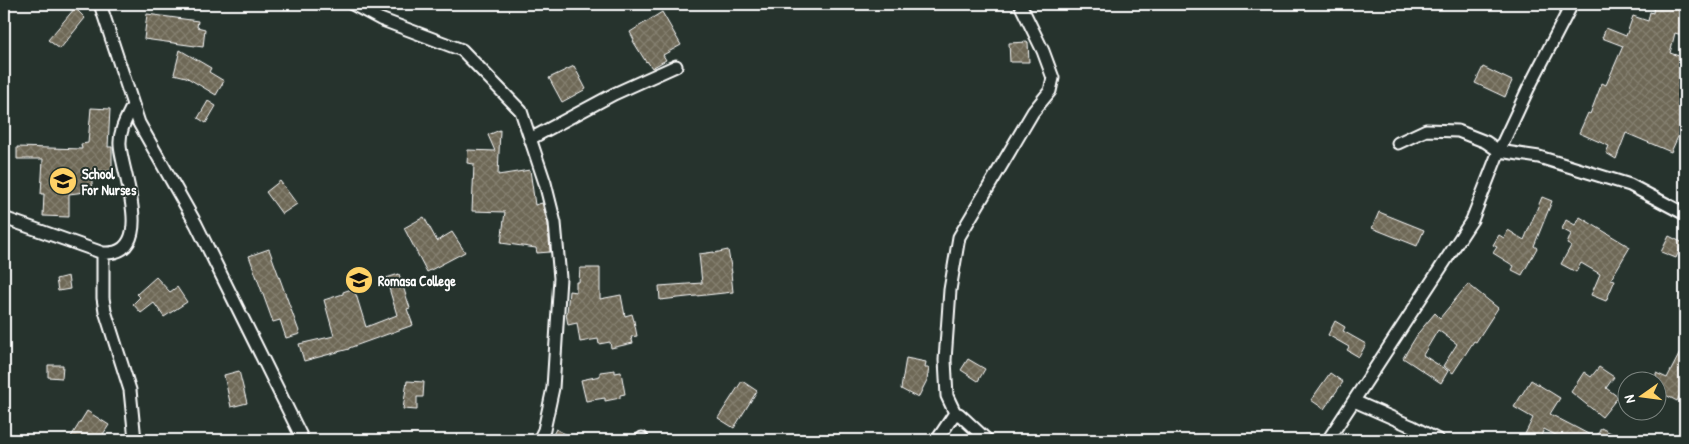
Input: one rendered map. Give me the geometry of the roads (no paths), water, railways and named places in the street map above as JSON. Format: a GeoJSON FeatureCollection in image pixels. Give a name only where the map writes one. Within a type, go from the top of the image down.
{"type":"FeatureCollection","features":[{"type":"Feature","properties":{"kind":"street"},"geometry":{"type":"LineString","coordinates":[[100,4],[133,105],[147,140],[196,224],[303,440]]}},
{"type":"Feature","properties":{"kind":"street"},"geometry":{"type":"LineString","coordinates":[[352,4],[380,18],[462,50],[521,111],[545,182],[555,223],[560,278],[554,388],[544,430],[539,440]]}},
{"type":"Feature","properties":{"kind":"street"},"geometry":{"type":"LineString","coordinates":[[956,415],[947,396],[945,360],[950,290],[959,237],[1033,112],[1050,91],[1053,78],[1043,51],[1020,4]]}},
{"type":"Feature","properties":{"kind":"street"},"geometry":{"type":"LineString","coordinates":[[1328,440],[1472,220],[1499,151],[1528,89],[1572,4]]}},
{"type":"Feature","properties":{"kind":"street"},"geometry":{"type":"LineString","coordinates":[[530,139],[614,94],[676,66]]}},
{"type":"Feature","properties":{"kind":"street"},"geometry":{"type":"LineString","coordinates":[[4,218],[103,253],[116,252],[127,243],[132,232],[134,217],[120,146],[120,133],[133,105]]}},
{"type":"Feature","properties":{"kind":"street"},"geometry":{"type":"LineString","coordinates":[[1398,142],[1426,130],[1458,131],[1486,142],[1499,151],[1539,157],[1630,184],[1685,214]]}},
{"type":"Feature","properties":{"kind":"street"},"geometry":{"type":"LineString","coordinates":[[103,253],[104,311],[130,390],[135,440]]}},
{"type":"Feature","properties":{"kind":"street"},"geometry":{"type":"LineString","coordinates":[[1354,401],[1438,440]]}},
{"type":"Feature","properties":{"kind":"street"},"geometry":{"type":"LineString","coordinates":[[937,440],[952,416],[959,414],[987,440]]}},
{"type":"Feature","properties":{"kind":"place","name":"School For Nurses"},"geometry":{"type":"Point","coordinates":[63,181]}},
{"type":"Feature","properties":{"kind":"place","name":"Romasa College"},"geometry":{"type":"Point","coordinates":[359,280]}}]}
